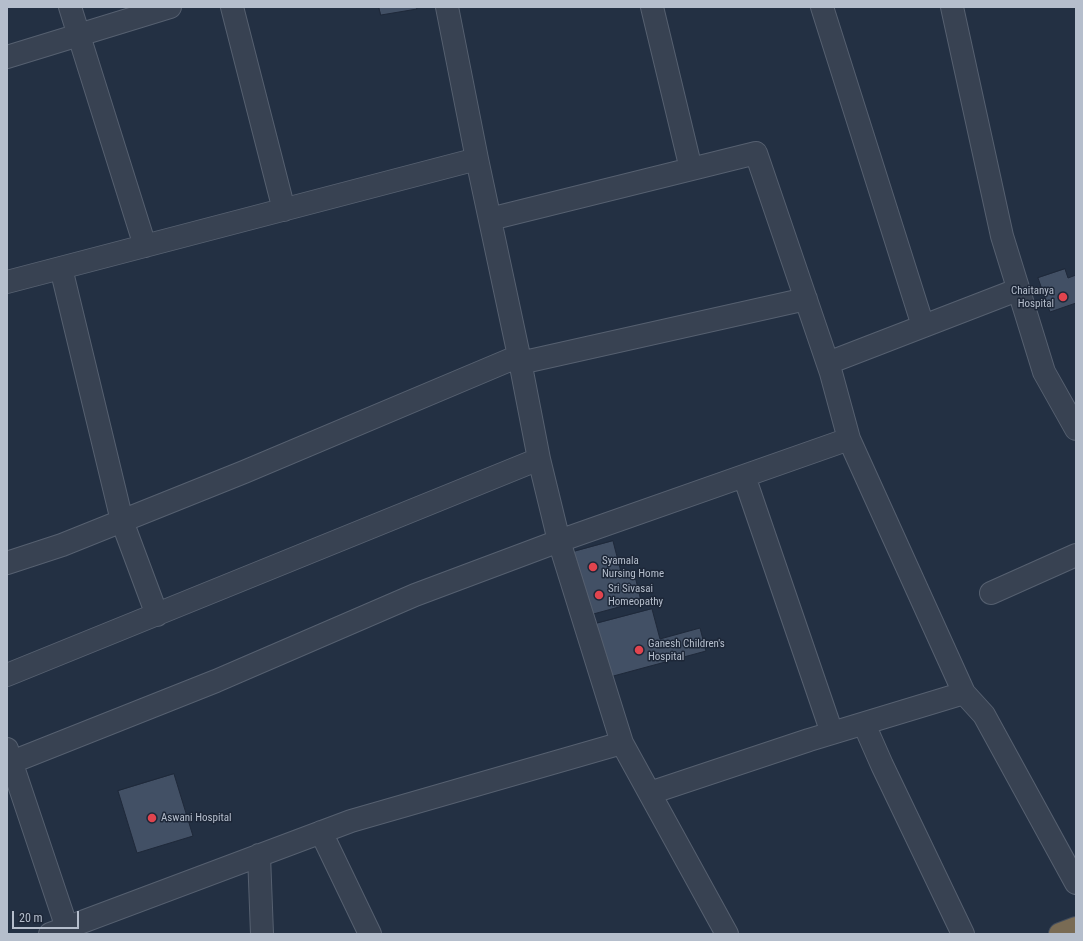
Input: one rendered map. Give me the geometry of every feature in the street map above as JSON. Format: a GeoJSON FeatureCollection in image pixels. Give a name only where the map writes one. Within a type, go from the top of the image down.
{"type":"FeatureCollection","features":[{"type":"Feature","properties":{"kind":"highway"},"geometry":{"type":"LineString","coordinates":[[1060,934],[1076,928]]}},
{"type":"Feature","properties":{"kind":"street"},"geometry":{"type":"LineString","coordinates":[[70,7],[145,246]]}},
{"type":"Feature","properties":{"kind":"street"},"geometry":{"type":"LineString","coordinates":[[7,56],[170,7]]}},
{"type":"Feature","properties":{"kind":"street"},"geometry":{"type":"LineString","coordinates":[[232,7],[284,210]]}},
{"type":"Feature","properties":{"kind":"street"},"geometry":{"type":"LineString","coordinates":[[448,7],[477,159],[539,459],[560,541],[622,743],[727,934]]}},
{"type":"Feature","properties":{"kind":"street"},"geometry":{"type":"LineString","coordinates":[[652,7],[691,169]]}},
{"type":"Feature","properties":{"kind":"street"},"geometry":{"type":"LineString","coordinates":[[822,7],[923,326]]}},
{"type":"Feature","properties":{"kind":"street"},"geometry":{"type":"LineString","coordinates":[[952,7],[1002,236],[1017,290],[1044,372],[1076,429]]}},
{"type":"Feature","properties":{"kind":"street"},"geometry":{"type":"LineString","coordinates":[[490,220],[756,153],[828,363],[849,439],[964,693],[984,715],[1076,883]]}},
{"type":"Feature","properties":{"kind":"street"},"geometry":{"type":"LineString","coordinates":[[7,282],[477,159]]}},
{"type":"Feature","properties":{"kind":"street"},"geometry":{"type":"LineString","coordinates":[[60,268],[122,521],[157,615]]}},
{"type":"Feature","properties":{"kind":"street"},"geometry":{"type":"LineString","coordinates":[[828,363],[1017,290]]}},
{"type":"Feature","properties":{"kind":"street"},"geometry":{"type":"LineString","coordinates":[[7,563],[62,545],[519,360],[806,299]]}},
{"type":"Feature","properties":{"kind":"street"},"geometry":{"type":"LineString","coordinates":[[622,743],[351,821],[59,931],[8,758],[216,681],[415,595],[560,541],[849,439]]}},
{"type":"Feature","properties":{"kind":"street"},"geometry":{"type":"LineString","coordinates":[[7,675],[539,459]]}},
{"type":"Feature","properties":{"kind":"street"},"geometry":{"type":"LineString","coordinates":[[744,476],[832,733]]}},
{"type":"Feature","properties":{"kind":"street"},"geometry":{"type":"LineString","coordinates":[[991,593],[1076,555]]}},
{"type":"Feature","properties":{"kind":"street"},"geometry":{"type":"LineString","coordinates":[[650,793],[832,733],[964,693]]}},
{"type":"Feature","properties":{"kind":"street"},"geometry":{"type":"LineString","coordinates":[[864,724],[882,765],[963,934]]}},
{"type":"Feature","properties":{"kind":"street"},"geometry":{"type":"LineString","coordinates":[[321,832],[370,934]]}},
{"type":"Feature","properties":{"kind":"street"},"geometry":{"type":"LineString","coordinates":[[259,855],[262,934]]}},
{"type":"Feature","properties":{"kind":"building"},"geometry":{"type":"Polygon","coordinates":[[[379,7],[416,7],[417,9],[381,15],[379,7]]]}},
{"type":"Feature","properties":{"kind":"building"},"geometry":{"type":"Polygon","coordinates":[[[1065,269],[1068,278],[1076,275],[1076,303],[1050,312],[1038,278],[1065,269]]]}},
{"type":"Feature","properties":{"kind":"building"},"geometry":{"type":"Polygon","coordinates":[[[613,541],[622,576],[634,572],[641,601],[586,616],[569,553],[613,541]]]}},
{"type":"Feature","properties":{"kind":"building"},"geometry":{"type":"Polygon","coordinates":[[[652,609],[660,639],[700,628],[706,651],[606,678],[591,625],[652,609]]]}},
{"type":"Feature","properties":{"kind":"building"},"geometry":{"type":"Polygon","coordinates":[[[174,774],[193,836],[137,853],[118,791],[174,774]]]}},
{"type":"Feature","properties":{"kind":"place","name":"Chaitanya Hospital"},"geometry":{"type":"Point","coordinates":[1063,297]}},
{"type":"Feature","properties":{"kind":"place","name":"Syamala Nursing Home"},"geometry":{"type":"Point","coordinates":[593,567]}},
{"type":"Feature","properties":{"kind":"place","name":"Sri Sivasai Homeopathy"},"geometry":{"type":"Point","coordinates":[599,595]}},
{"type":"Feature","properties":{"kind":"place","name":"Ganesh Children's Hospital"},"geometry":{"type":"Point","coordinates":[639,650]}},
{"type":"Feature","properties":{"kind":"place","name":"Aswani Hospital"},"geometry":{"type":"Point","coordinates":[152,818]}}]}
